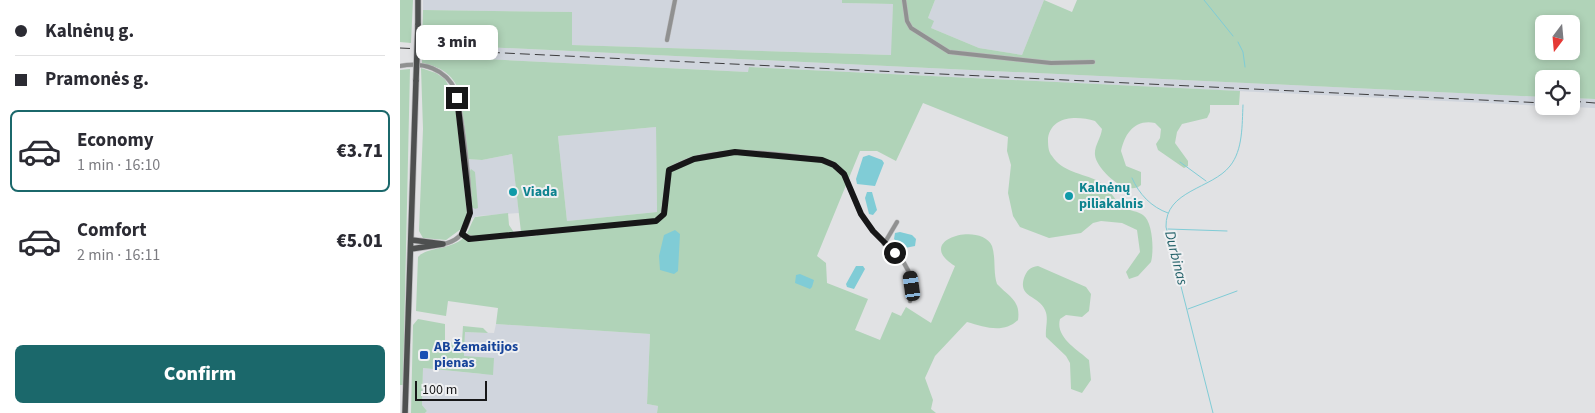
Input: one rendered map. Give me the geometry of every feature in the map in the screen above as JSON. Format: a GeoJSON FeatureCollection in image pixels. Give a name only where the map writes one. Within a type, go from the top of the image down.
{"type":"FeatureCollection","features":[{"type":"Feature","properties":{"kind":"main road"},"geometry":{"type":"LineString","coordinates":[[405,413],[412,240],[418,0]]}},
{"type":"Feature","properties":{"kind":"main road"},"geometry":{"type":"LineString","coordinates":[[412,240],[444,244]]}},
{"type":"Feature","properties":{"kind":"main road"},"geometry":{"type":"LineString","coordinates":[[411,249],[444,244]]}},
{"type":"Feature","properties":{"kind":"street"},"geometry":{"type":"LineString","coordinates":[[667,40],[674,0]]}},
{"type":"Feature","properties":{"kind":"street"},"geometry":{"type":"LineString","coordinates":[[904,0],[907,20],[912,28],[949,52],[978,57],[1051,63],[1094,62]]}},
{"type":"Feature","properties":{"kind":"street"},"geometry":{"type":"LineString","coordinates":[[400,66],[422,65],[437,70],[449,78],[456,91],[470,213],[462,234],[452,242],[444,244]]}},
{"type":"Feature","properties":{"kind":"street"},"geometry":{"type":"LineString","coordinates":[[462,234],[474,239],[656,221],[664,214],[669,170],[694,159],[735,152],[814,159],[834,165],[844,174],[861,214],[884,244],[904,262],[910,274],[910,300]]}},
{"type":"Feature","properties":{"kind":"street"},"geometry":{"type":"LineString","coordinates":[[884,244],[897,222]]}},
{"type":"Feature","properties":{"kind":"shaded area"},"geometry":{"type":"Polygon","coordinates":[[[423,0],[842,0],[842,3],[893,4],[892,55],[571,45],[572,12],[423,10],[423,0]]]}},
{"type":"Feature","properties":{"kind":"shaded area"},"geometry":{"type":"Polygon","coordinates":[[[935,0],[1044,0],[1022,55],[979,48],[931,28],[928,18],[935,0]]]}},
{"type":"Feature","properties":{"kind":"shaded area"},"geometry":{"type":"Polygon","coordinates":[[[422,44],[1535,97],[1535,106],[749,67],[749,72],[422,56],[422,44]]]}},
{"type":"Feature","properties":{"kind":"shaded area"},"geometry":{"type":"Polygon","coordinates":[[[1580,98],[1595,99],[1595,108],[1580,107],[1580,98]]]}},
{"type":"Feature","properties":{"kind":"shaded area"},"geometry":{"type":"Polygon","coordinates":[[[656,127],[657,212],[567,221],[558,136],[656,127]]]}},
{"type":"Feature","properties":{"kind":"shaded area"},"geometry":{"type":"Polygon","coordinates":[[[512,154],[519,213],[477,216],[472,219],[467,159],[482,160],[512,154]]]}},
{"type":"Feature","properties":{"kind":"shaded area"},"geometry":{"type":"Polygon","coordinates":[[[496,324],[650,334],[647,404],[658,406],[657,413],[425,413],[427,411],[422,405],[423,368],[482,374],[464,357],[465,332],[494,333],[496,324]]]}},
{"type":"Feature","properties":{"kind":"green space"},"geometry":{"type":"Polygon","coordinates":[[[400,0],[413,0],[411,43],[400,42],[400,0]]]}},
{"type":"Feature","properties":{"kind":"green space"},"geometry":{"type":"Polygon","coordinates":[[[842,0],[935,0],[928,18],[934,21],[931,28],[979,48],[1022,55],[1044,0],[1072,12],[1077,0],[1595,0],[1595,99],[1580,98],[1580,70],[1535,70],[1535,97],[422,44],[423,10],[572,12],[572,45],[891,55],[893,4],[842,3],[842,0]]]}},
{"type":"Feature","properties":{"kind":"green space"},"geometry":{"type":"Polygon","coordinates":[[[422,56],[748,72],[749,67],[1240,91],[1239,105],[1210,105],[1210,112],[1207,118],[1182,124],[1177,132],[1175,143],[1188,161],[1188,166],[1184,168],[1158,150],[1156,144],[1160,138],[1161,129],[1155,123],[1142,123],[1132,129],[1125,138],[1121,151],[1126,166],[1141,172],[1141,185],[1135,188],[1128,188],[1113,180],[1097,161],[1095,152],[1102,129],[1095,121],[1081,118],[1067,119],[1060,121],[1050,130],[1048,148],[1061,166],[1098,181],[1106,187],[1121,205],[1143,215],[1149,224],[1152,237],[1151,262],[1138,276],[1129,279],[1126,272],[1140,252],[1137,230],[1122,223],[1101,221],[1093,223],[1081,233],[1049,238],[1020,227],[1013,216],[1008,193],[1011,165],[1007,151],[1008,137],[923,103],[896,161],[877,151],[860,151],[817,256],[826,263],[827,283],[868,299],[855,330],[880,340],[892,312],[901,316],[906,307],[931,323],[955,266],[944,257],[941,248],[945,242],[953,237],[964,234],[976,235],[985,239],[992,246],[997,284],[1016,303],[1018,320],[1006,327],[1000,328],[967,322],[935,356],[925,378],[933,400],[931,409],[936,413],[657,413],[658,406],[647,404],[650,334],[496,324],[498,308],[448,301],[446,316],[416,311],[418,257],[426,252],[461,240],[466,235],[475,217],[508,213],[509,225],[517,237],[537,236],[536,231],[521,232],[512,154],[482,160],[467,159],[459,91],[449,75],[422,63],[422,56]],[[656,127],[558,136],[567,221],[657,212],[656,127]]]}},
{"type":"Feature","properties":{"kind":"green space"},"geometry":{"type":"Polygon","coordinates":[[[421,68],[436,73],[445,79],[454,97],[467,214],[461,229],[446,240],[423,238],[419,231],[423,129],[421,68]]]}},
{"type":"Feature","properties":{"kind":"green space"},"geometry":{"type":"Polygon","coordinates":[[[410,69],[403,385],[400,385],[400,70],[410,69]]]}},
{"type":"Feature","properties":{"kind":"green space"},"geometry":{"type":"Polygon","coordinates":[[[471,169],[475,172],[478,208],[475,209],[472,207],[469,173],[471,169]]]}},
{"type":"Feature","properties":{"kind":"green space"},"geometry":{"type":"Polygon","coordinates":[[[1038,266],[1086,287],[1091,294],[1089,311],[1082,317],[1066,315],[1060,319],[1059,325],[1068,342],[1089,360],[1091,380],[1082,393],[1071,389],[1070,363],[1066,356],[1046,337],[1047,316],[1045,310],[1024,289],[1026,273],[1029,269],[1038,266]]]}},
{"type":"Feature","properties":{"kind":"green space"},"geometry":{"type":"Polygon","coordinates":[[[418,319],[445,324],[445,343],[462,342],[463,326],[483,328],[488,333],[465,332],[464,356],[494,358],[493,375],[423,368],[422,405],[427,411],[425,413],[411,413],[413,325],[418,319]]]}},
{"type":"Feature","properties":{"kind":"water"},"geometry":{"type":"Polygon","coordinates":[[[869,155],[882,160],[884,163],[875,186],[857,184],[856,179],[863,157],[869,155]]]}},
{"type":"Feature","properties":{"kind":"water"},"geometry":{"type":"Polygon","coordinates":[[[867,192],[872,192],[877,210],[873,215],[869,214],[865,198],[867,192]]]}},
{"type":"Feature","properties":{"kind":"water"},"geometry":{"type":"Polygon","coordinates":[[[675,230],[680,234],[678,271],[674,274],[660,270],[659,256],[664,235],[675,230]]]}},
{"type":"Feature","properties":{"kind":"water"},"geometry":{"type":"Polygon","coordinates":[[[900,232],[912,235],[916,239],[915,246],[905,248],[894,239],[895,233],[900,232]]]}},
{"type":"Feature","properties":{"kind":"water"},"geometry":{"type":"Polygon","coordinates":[[[856,266],[863,266],[865,269],[854,289],[847,287],[846,284],[856,266]]]}},
{"type":"Feature","properties":{"kind":"water"},"geometry":{"type":"Polygon","coordinates":[[[800,274],[814,280],[810,289],[795,283],[796,275],[800,274]]]}},
{"type":"Feature","properties":{"kind":"waterway","name":"Durbinas"},"geometry":{"type":"LineString","coordinates":[[1204,0],[1233,36]]}},
{"type":"Feature","properties":{"kind":"waterway","name":"Durbinas"},"geometry":{"type":"LineString","coordinates":[[1238,42],[1243,52],[1245,67]]}},
{"type":"Feature","properties":{"kind":"waterway","name":"Durbinas"},"geometry":{"type":"LineString","coordinates":[[1213,413],[1166,227],[1168,215],[1173,205],[1191,191],[1222,174],[1234,160],[1240,145],[1243,105]]}},
{"type":"Feature","properties":{"kind":"waterway"},"geometry":{"type":"LineString","coordinates":[[1180,162],[1206,181]]}},
{"type":"Feature","properties":{"kind":"waterway"},"geometry":{"type":"LineString","coordinates":[[1132,178],[1146,199],[1168,213]]}},
{"type":"Feature","properties":{"kind":"waterway"},"geometry":{"type":"LineString","coordinates":[[1168,229],[1227,231]]}},
{"type":"Feature","properties":{"kind":"waterway"},"geometry":{"type":"LineString","coordinates":[[1188,309],[1237,291]]}},
{"type":"Feature","properties":{"kind":"railway"},"geometry":{"type":"LineString","coordinates":[[400,48],[1535,103]]}},
{"type":"Feature","properties":{"kind":"railway"},"geometry":{"type":"LineString","coordinates":[[1580,102],[1595,103]]}},
{"type":"Feature","properties":{"kind":"place","name":"Viada"},"geometry":{"type":"Point","coordinates":[513,192]}},
{"type":"Feature","properties":{"kind":"place","name":"Kalnėnų piliakalnis"},"geometry":{"type":"Point","coordinates":[1069,196]}},
{"type":"Feature","properties":{"kind":"place","name":"AB Žemaitijos pienas"},"geometry":{"type":"Point","coordinates":[424,355]}},
{"type":"Feature","properties":{"kind":"route"},"geometry":{"type":"LineString","coordinates":[[457,98],[470,213],[468,223],[462,234],[469,239],[656,221],[664,214],[669,170],[694,159],[735,152],[807,158],[822,160],[834,165],[844,174],[861,214],[884,244],[895,253]]}}]}
